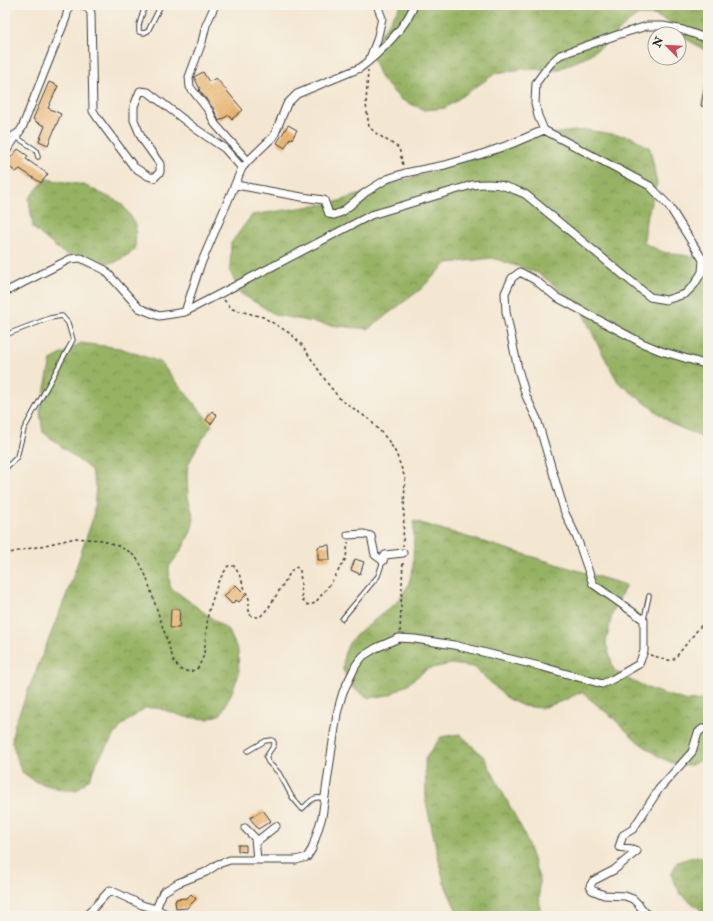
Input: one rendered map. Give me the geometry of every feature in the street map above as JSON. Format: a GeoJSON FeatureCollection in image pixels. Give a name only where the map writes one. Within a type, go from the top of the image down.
{"type":"FeatureCollection","features":[{"type":"Feature","properties":{"kind":"street"},"geometry":{"type":"LineString","coordinates":[[5,152],[22,128],[63,25],[68,5]]}},
{"type":"Feature","properties":{"kind":"street"},"geometry":{"type":"LineString","coordinates":[[82,5],[88,6],[91,13],[93,111],[134,167],[154,178],[160,172],[160,164],[142,139],[134,120],[134,106],[140,91],[148,92],[196,129],[224,148],[242,168]]}},
{"type":"Feature","properties":{"kind":"street"},"geometry":{"type":"LineString","coordinates":[[216,5],[206,25],[202,42],[189,77],[190,87],[209,111],[215,124],[248,161]]}},
{"type":"Feature","properties":{"kind":"street"},"geometry":{"type":"LineString","coordinates":[[368,62],[377,40],[382,18],[377,5]]}},
{"type":"Feature","properties":{"kind":"street"},"geometry":{"type":"LineString","coordinates":[[185,312],[200,266],[242,168],[274,136],[287,104],[297,94],[360,68],[368,62],[402,27],[414,5]]}},
{"type":"Feature","properties":{"kind":"street"},"geometry":{"type":"LineString","coordinates":[[5,292],[70,259],[81,258],[105,270],[139,308],[159,316],[185,312],[371,215],[472,185],[488,183],[504,185],[525,194],[650,297],[666,300],[685,294],[694,285],[702,272],[705,261],[668,206],[650,186],[544,130],[538,116],[535,103],[536,83],[550,64],[560,55],[647,26],[662,26],[683,30],[708,39]]}},
{"type":"Feature","properties":{"kind":"street"},"geometry":{"type":"LineString","coordinates":[[236,185],[302,198],[324,200],[329,214],[334,215],[342,212],[366,192],[387,179],[405,173],[444,165],[479,155],[511,144],[544,130]]}},
{"type":"Feature","properties":{"kind":"street"},"geometry":{"type":"LineString","coordinates":[[156,909],[163,892],[178,883],[206,872],[218,864],[230,860],[296,860],[307,857],[312,849],[322,817],[337,714],[343,692],[356,665],[363,656],[376,648],[399,638],[454,645],[543,667],[602,684],[638,664],[644,651],[644,620],[593,584],[577,538],[565,513],[536,420],[526,396],[518,369],[506,312],[505,293],[512,278],[520,272],[536,280],[556,296],[642,343],[661,351],[708,365]]}},
{"type":"Feature","properties":{"kind":"street"},"geometry":{"type":"LineString","coordinates":[[348,535],[364,534],[371,536],[375,555],[383,561],[385,555],[403,553]]}},
{"type":"Feature","properties":{"kind":"street"},"geometry":{"type":"LineString","coordinates":[[648,916],[633,899],[625,896],[604,895],[592,890],[590,886],[593,881],[614,870],[637,851],[632,848],[619,847],[623,835],[633,829],[659,789],[692,752],[698,733],[702,729],[708,727]]}},
{"type":"Feature","properties":{"kind":"street"},"geometry":{"type":"LineString","coordinates":[[256,842],[276,826]]}},
{"type":"Feature","properties":{"kind":"street"},"geometry":{"type":"LineString","coordinates":[[245,828],[255,838],[257,860]]}},
{"type":"Feature","properties":{"kind":"street"},"geometry":{"type":"LineString","coordinates":[[86,916],[110,890],[142,905],[169,915],[194,916]]}},
{"type":"Feature","properties":{"kind":"lane"},"geometry":{"type":"LineString","coordinates":[[145,5],[139,26],[140,32],[148,31],[161,5]]}},
{"type":"Feature","properties":{"kind":"lane"},"geometry":{"type":"LineString","coordinates":[[5,138],[22,128]]}},
{"type":"Feature","properties":{"kind":"lane"},"geometry":{"type":"LineString","coordinates":[[16,137],[36,150],[38,157]]}},
{"type":"Feature","properties":{"kind":"lane"},"geometry":{"type":"LineString","coordinates":[[5,335],[50,318],[62,316],[68,323],[73,340],[24,429],[17,457],[5,469]]}},
{"type":"Feature","properties":{"kind":"lane"},"geometry":{"type":"LineString","coordinates":[[342,619],[378,576],[383,561]]}},
{"type":"Feature","properties":{"kind":"lane"},"geometry":{"type":"LineString","coordinates":[[644,620],[649,596]]}},
{"type":"Feature","properties":{"kind":"lane"},"geometry":{"type":"LineString","coordinates":[[248,751],[265,741],[272,740],[274,742],[274,746],[266,757],[268,762],[279,773],[292,797],[302,809],[318,796],[325,799]]}},
{"type":"Feature","properties":{"kind":"path"},"geometry":{"type":"LineString","coordinates":[[368,62],[366,104],[369,127],[399,148],[405,173]]}},
{"type":"Feature","properties":{"kind":"path"},"geometry":{"type":"LineString","coordinates":[[219,294],[232,309],[263,317],[291,334],[302,345],[340,399],[370,420],[388,440],[396,453],[405,478],[399,638]]}},
{"type":"Feature","properties":{"kind":"path"},"geometry":{"type":"LineString","coordinates":[[5,554],[76,538],[101,540],[130,552],[139,561],[146,576],[174,662],[181,670],[190,672],[198,668],[204,655],[208,614],[218,582],[228,566],[234,566],[239,574],[249,599],[249,614],[254,617],[260,616],[270,607],[292,570],[296,567],[300,570],[302,599],[305,604],[310,605],[316,603],[331,583],[346,558],[348,550],[348,535]]}},
{"type":"Feature","properties":{"kind":"path"},"geometry":{"type":"LineString","coordinates":[[644,651],[651,656],[672,661],[708,619]]}},
{"type":"Feature","properties":{"kind":"green space"},"geometry":{"type":"Polygon","coordinates":[[[401,5],[708,5],[708,52],[687,39],[687,26],[672,26],[667,21],[654,15],[638,15],[601,47],[584,58],[557,70],[522,69],[496,73],[445,108],[424,110],[400,99],[380,77],[372,56],[380,35],[401,5]]]}},
{"type":"Feature","properties":{"kind":"green space"},"geometry":{"type":"Polygon","coordinates":[[[586,130],[632,137],[650,148],[657,183],[646,221],[644,243],[663,252],[708,259],[708,440],[672,424],[618,382],[580,307],[540,274],[493,258],[447,263],[421,289],[368,329],[329,325],[276,315],[240,293],[230,271],[231,243],[252,215],[333,203],[482,155],[529,136],[586,130]]]}},
{"type":"Feature","properties":{"kind":"green space"},"geometry":{"type":"Polygon","coordinates":[[[46,179],[84,185],[121,203],[136,224],[135,250],[116,262],[91,265],[62,252],[33,228],[29,198],[46,179]]]}},
{"type":"Feature","properties":{"kind":"green space"},"geometry":{"type":"Polygon","coordinates":[[[81,343],[120,348],[160,362],[212,425],[196,449],[188,465],[188,497],[194,519],[191,531],[184,546],[169,567],[170,587],[229,631],[238,651],[239,674],[221,714],[208,719],[185,717],[158,708],[145,708],[122,725],[98,760],[90,778],[77,790],[64,790],[36,782],[21,771],[12,742],[14,726],[68,591],[93,518],[96,488],[91,470],[43,432],[40,412],[51,360],[81,343]]]}},
{"type":"Feature","properties":{"kind":"green space"},"geometry":{"type":"Polygon","coordinates":[[[414,521],[626,585],[612,614],[606,643],[614,670],[632,681],[655,691],[687,701],[703,700],[708,683],[708,756],[691,765],[678,765],[659,757],[637,741],[611,716],[581,692],[565,700],[542,708],[523,706],[508,699],[474,667],[451,664],[427,669],[408,684],[389,695],[369,698],[353,688],[343,670],[344,655],[349,643],[359,632],[396,603],[408,586],[413,568],[414,521]]]}},
{"type":"Feature","properties":{"kind":"green space"},"geometry":{"type":"Polygon","coordinates":[[[460,734],[484,757],[524,833],[539,877],[540,916],[459,916],[444,883],[426,802],[425,759],[441,737],[460,734]]]}},
{"type":"Feature","properties":{"kind":"green space"},"geometry":{"type":"Polygon","coordinates":[[[696,856],[708,857],[708,916],[680,893],[671,875],[677,862],[696,856]]]}},
{"type":"Feature","properties":{"kind":"building"},"geometry":{"type":"Polygon","coordinates":[[[203,72],[209,82],[216,78],[243,110],[232,119],[229,115],[219,121],[213,108],[199,90],[200,89],[194,77],[203,72]]]}},
{"type":"Feature","properties":{"kind":"building"},"geometry":{"type":"Polygon","coordinates":[[[49,82],[58,86],[48,108],[61,114],[48,145],[39,141],[45,126],[33,119],[49,82]]]}},
{"type":"Feature","properties":{"kind":"building"},"geometry":{"type":"Polygon","coordinates":[[[705,83],[708,83],[708,107],[701,106],[705,83]]]}},
{"type":"Feature","properties":{"kind":"building"},"geometry":{"type":"Polygon","coordinates":[[[288,125],[297,130],[292,139],[290,138],[285,148],[277,143],[288,125]]]}},
{"type":"Feature","properties":{"kind":"building"},"geometry":{"type":"Polygon","coordinates":[[[18,149],[28,156],[26,159],[48,174],[41,183],[20,169],[16,172],[8,166],[9,163],[7,162],[18,149]]]}},
{"type":"Feature","properties":{"kind":"building"},"geometry":{"type":"Polygon","coordinates":[[[212,411],[217,415],[211,424],[206,420],[212,411]]]}},
{"type":"Feature","properties":{"kind":"building"},"geometry":{"type":"Polygon","coordinates":[[[329,545],[330,560],[318,560],[318,547],[329,545]]]}},
{"type":"Feature","properties":{"kind":"building"},"geometry":{"type":"Polygon","coordinates":[[[355,559],[364,562],[360,574],[351,570],[355,559]]]}},
{"type":"Feature","properties":{"kind":"building"},"geometry":{"type":"Polygon","coordinates":[[[236,585],[246,595],[239,602],[236,600],[232,604],[224,596],[236,585]]]}},
{"type":"Feature","properties":{"kind":"building"},"geometry":{"type":"Polygon","coordinates":[[[171,609],[180,609],[179,628],[170,628],[171,609]]]}},
{"type":"Feature","properties":{"kind":"building"},"geometry":{"type":"Polygon","coordinates":[[[263,810],[271,821],[258,829],[250,818],[263,810]]]}},
{"type":"Feature","properties":{"kind":"building"},"geometry":{"type":"Polygon","coordinates":[[[238,845],[246,845],[246,852],[238,851],[238,845]]]}},
{"type":"Feature","properties":{"kind":"building"},"geometry":{"type":"Polygon","coordinates":[[[191,894],[196,899],[187,908],[176,909],[176,899],[187,898],[191,894]]]}}]}
